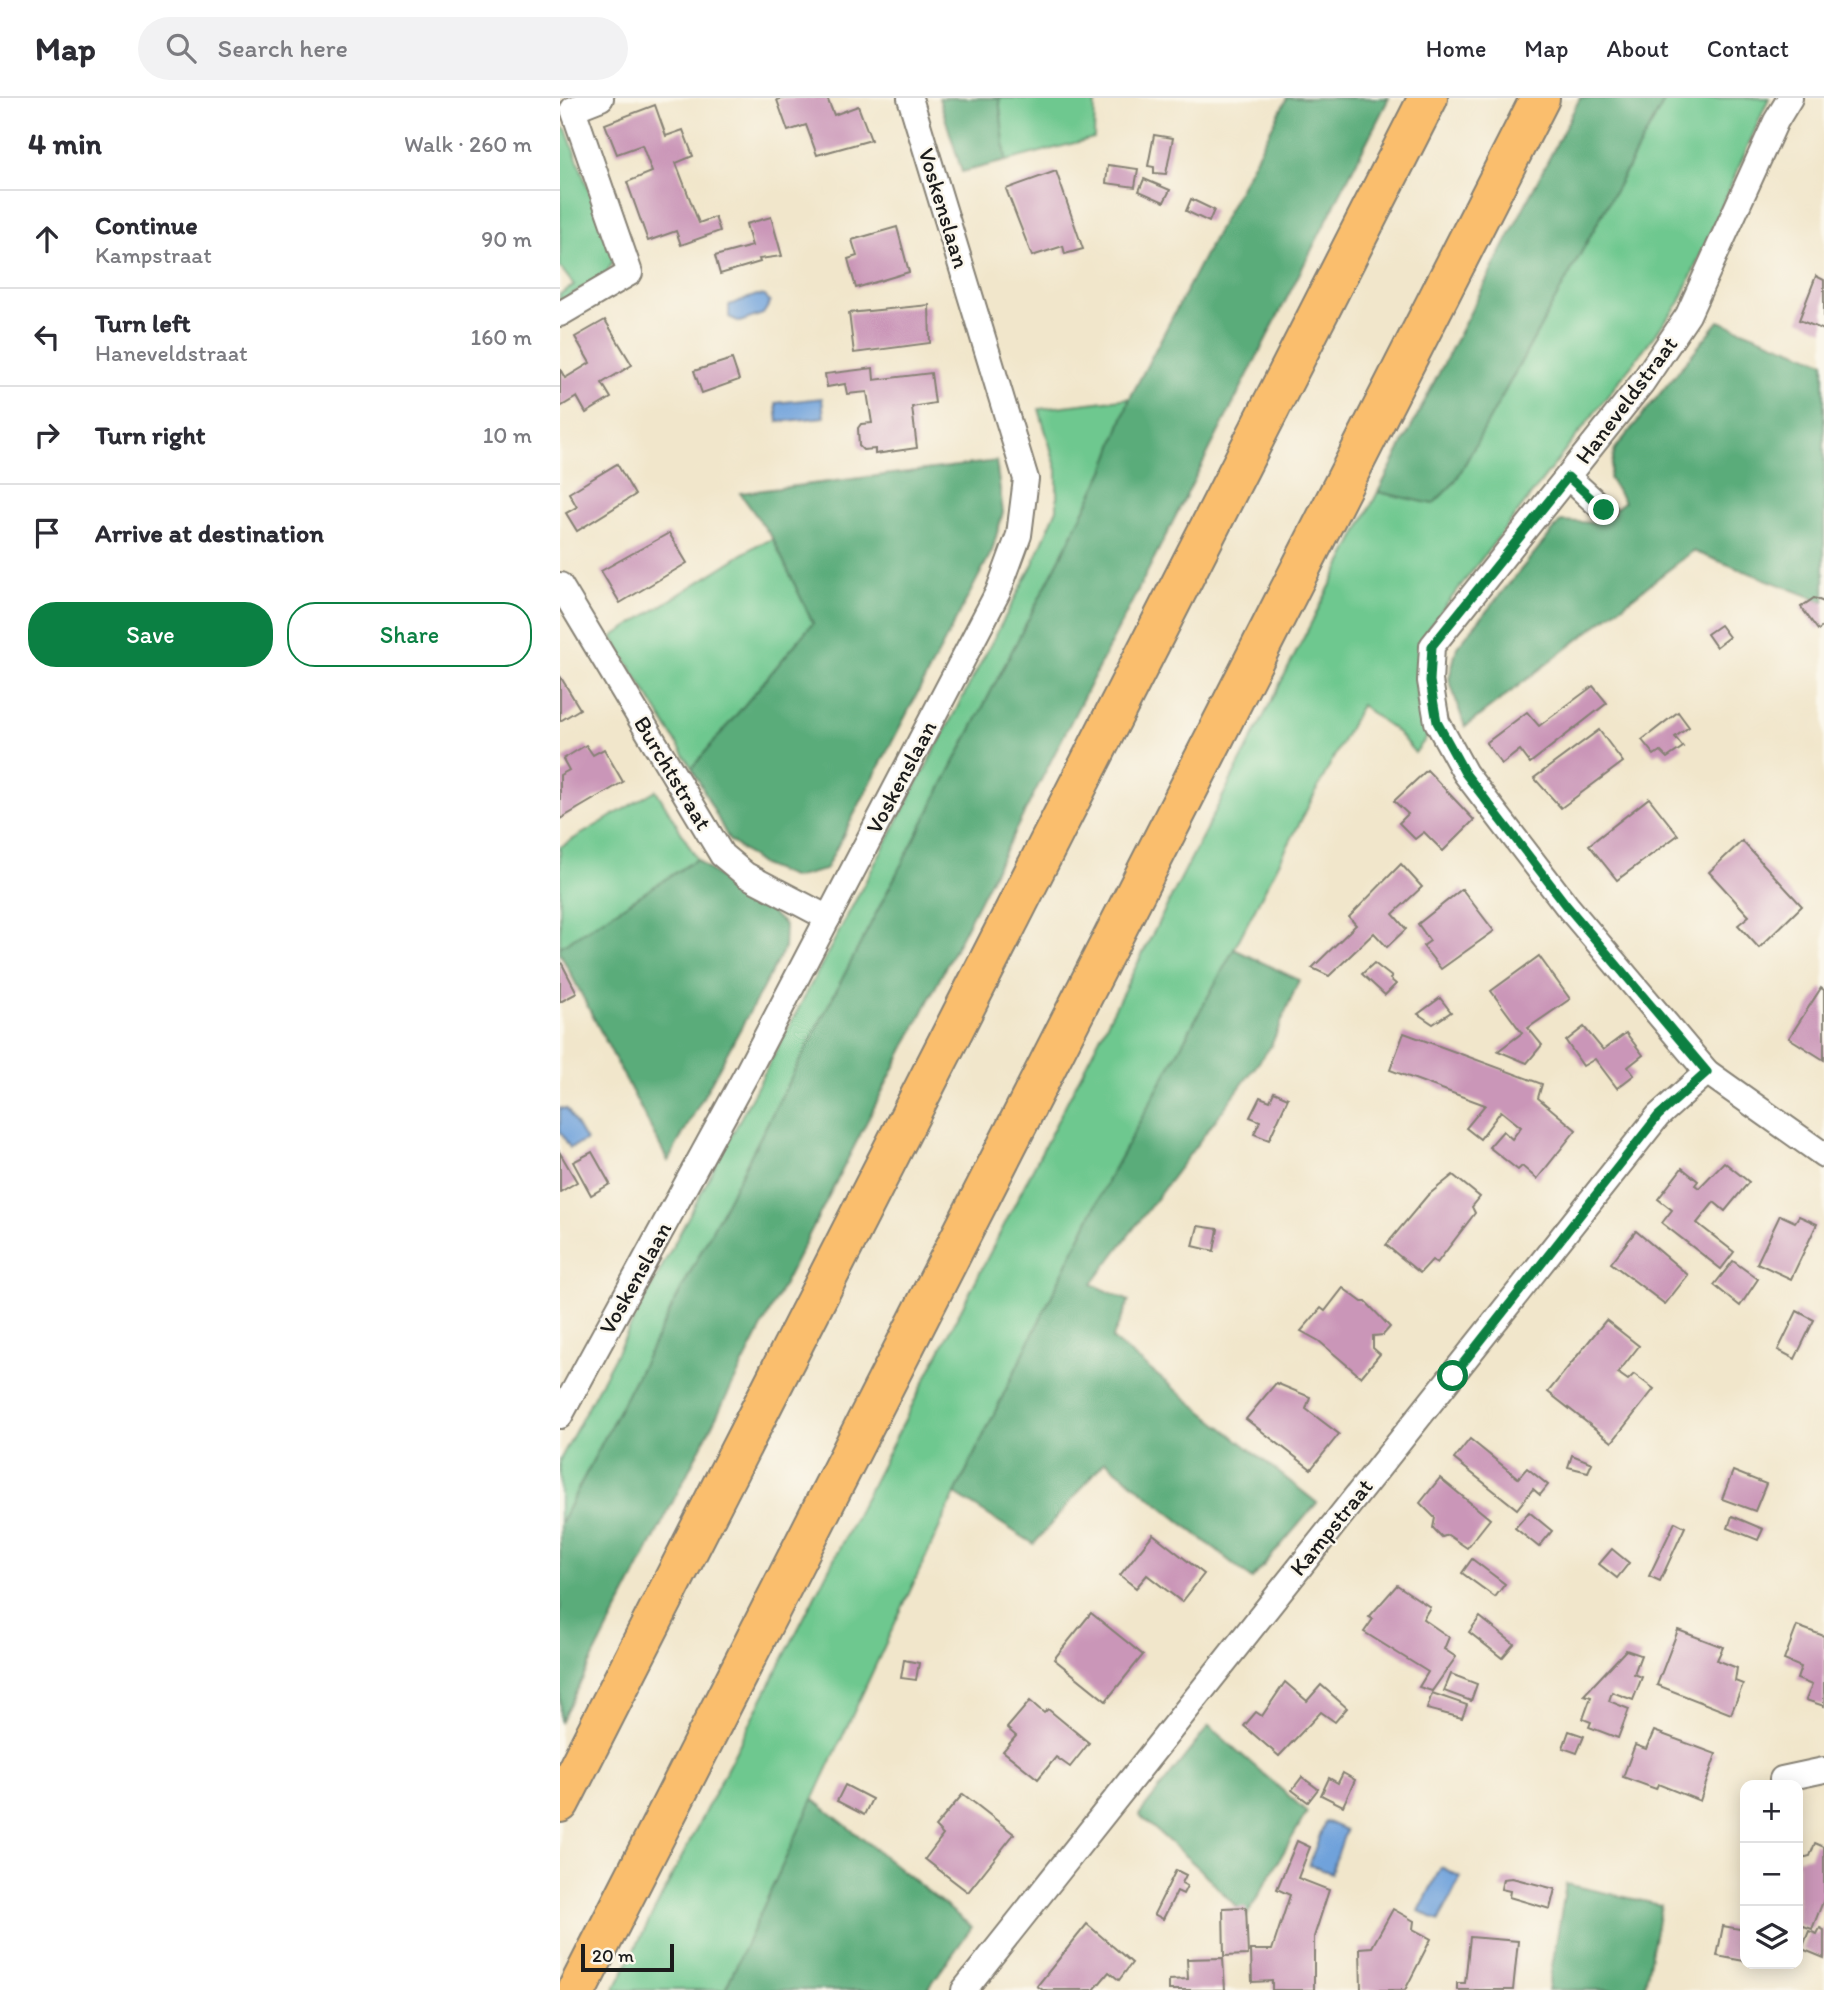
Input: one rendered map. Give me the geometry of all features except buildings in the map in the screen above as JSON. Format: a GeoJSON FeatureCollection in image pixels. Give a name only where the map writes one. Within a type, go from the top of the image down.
{"type":"FeatureCollection","features":[{"type":"Feature","properties":{"kind":"highway"},"geometry":{"type":"LineString","coordinates":[[560,1803],[1428,98]]}},
{"type":"Feature","properties":{"kind":"highway"},"geometry":{"type":"LineString","coordinates":[[577,1990],[1540,98]]}},
{"type":"Feature","properties":{"kind":"street"},"geometry":{"type":"LineString","coordinates":[[560,314],[630,272],[566,111],[601,98]]}},
{"type":"Feature","properties":{"kind":"street","name":"Voskenslaan"},"geometry":{"type":"LineString","coordinates":[[562,1408],[828,918],[998,593],[1019,535],[1026,479],[911,98]]}},
{"type":"Feature","properties":{"kind":"street","name":"Haneveldstraat"},"geometry":{"type":"LineString","coordinates":[[1790,98],[1776,121],[1688,315],[1642,383],[1432,646],[1430,681],[1437,722],[1465,773],[1567,906],[1707,1072],[1824,1155]]}},
{"type":"Feature","properties":{"kind":"street"},"geometry":{"type":"LineString","coordinates":[[1568,477],[1604,510]]}},
{"type":"Feature","properties":{"kind":"street","name":"Burchtstraat"},"geometry":{"type":"LineString","coordinates":[[560,585],[722,855],[746,875],[828,918]]}},
{"type":"Feature","properties":{"kind":"street","name":"Kampstraat"},"geometry":{"type":"LineString","coordinates":[[964,1990],[1658,1116],[1707,1072]]}},
{"type":"Feature","properties":{"kind":"street"},"geometry":{"type":"LineString","coordinates":[[1782,1779],[1824,1770]]}},
{"type":"Feature","properties":{"kind":"green space"},"geometry":{"type":"Polygon","coordinates":[[[939,98],[999,98],[1006,161],[962,172],[939,98]]]}},
{"type":"Feature","properties":{"kind":"green space"},"geometry":{"type":"Polygon","coordinates":[[[999,98],[1095,98],[1094,138],[1006,161],[999,98]]]}},
{"type":"Feature","properties":{"kind":"green space"},"geometry":{"type":"Polygon","coordinates":[[[1287,98],[1389,98],[560,1723],[560,1524],[1072,535],[1104,471],[1130,398],[1287,98]]]}},
{"type":"Feature","properties":{"kind":"green space"},"geometry":{"type":"Polygon","coordinates":[[[1580,98],[1666,98],[1455,482],[1433,504],[1378,492],[1580,98]]]}},
{"type":"Feature","properties":{"kind":"green space"},"geometry":{"type":"Polygon","coordinates":[[[1666,98],[1769,98],[1680,302],[1426,631],[1417,673],[1417,696],[1427,737],[1415,753],[1398,733],[1361,705],[1232,953],[1109,1178],[955,1494],[725,1990],[614,1990],[1378,492],[1433,504],[1455,482],[1666,98]]]}},
{"type":"Feature","properties":{"kind":"green space"},"geometry":{"type":"Polygon","coordinates":[[[560,127],[566,129],[614,258],[607,273],[560,301],[560,294],[574,285],[560,267],[560,127]]]}},
{"type":"Feature","properties":{"kind":"green space"},"geometry":{"type":"Polygon","coordinates":[[[1719,321],[1824,362],[1824,602],[1693,551],[1465,727],[1449,679],[1457,647],[1561,521],[1596,523],[1624,502],[1609,478],[1615,449],[1719,321]]]}},
{"type":"Feature","properties":{"kind":"green space"},"geometry":{"type":"Polygon","coordinates":[[[1130,398],[1104,471],[1072,535],[560,1524],[560,1460],[1032,566],[1057,509],[1057,470],[1039,409],[1130,398]]]}},
{"type":"Feature","properties":{"kind":"green space"},"geometry":{"type":"Polygon","coordinates":[[[996,461],[1003,512],[992,551],[825,870],[794,878],[762,865],[729,840],[692,768],[813,623],[773,539],[740,493],[996,461]]]}},
{"type":"Feature","properties":{"kind":"green space"},"geometry":{"type":"Polygon","coordinates":[[[773,539],[813,623],[692,768],[612,637],[757,545],[773,539]]]}},
{"type":"Feature","properties":{"kind":"green space"},"geometry":{"type":"Polygon","coordinates":[[[656,790],[697,859],[560,947],[560,847],[656,790]]]}},
{"type":"Feature","properties":{"kind":"green space"},"geometry":{"type":"Polygon","coordinates":[[[697,859],[785,925],[784,949],[668,1161],[560,953],[560,947],[697,859]]]}},
{"type":"Feature","properties":{"kind":"green space"},"geometry":{"type":"Polygon","coordinates":[[[1234,949],[1299,980],[1271,1046],[1092,1284],[1129,1301],[1112,1339],[1317,1503],[1252,1579],[1105,1461],[1034,1544],[955,1494],[1109,1178],[1234,949]]]}},
{"type":"Feature","properties":{"kind":"green space"},"geometry":{"type":"Polygon","coordinates":[[[1209,1726],[1307,1812],[1246,1917],[1200,1869],[1139,1815],[1209,1726]]]}},
{"type":"Feature","properties":{"kind":"green space"},"geometry":{"type":"Polygon","coordinates":[[[813,1799],[972,1927],[927,1990],[725,1990],[813,1799]]]}},
{"type":"Feature","properties":{"kind":"green space"},"geometry":{"type":"Polygon","coordinates":[[[1566,1884],[1661,1905],[1644,1990],[1548,1990],[1566,1884]]]}},
{"type":"Feature","properties":{"kind":"water"},"geometry":{"type":"Polygon","coordinates":[[[757,295],[765,296],[770,303],[763,314],[740,322],[729,317],[729,305],[757,295]]]}},
{"type":"Feature","properties":{"kind":"water"},"geometry":{"type":"Polygon","coordinates":[[[822,398],[824,417],[778,422],[776,403],[822,398]]]}},
{"type":"Feature","properties":{"kind":"water"},"geometry":{"type":"Polygon","coordinates":[[[560,1108],[567,1109],[586,1141],[570,1148],[560,1131],[560,1108]]]}},
{"type":"Feature","properties":{"kind":"water"},"geometry":{"type":"Polygon","coordinates":[[[1325,1821],[1346,1830],[1331,1873],[1309,1865],[1325,1821]]]}},
{"type":"Feature","properties":{"kind":"water"},"geometry":{"type":"Polygon","coordinates":[[[1441,1867],[1461,1877],[1439,1921],[1419,1911],[1441,1867]]]}},
{"type":"Feature","properties":{"kind":"route"},"geometry":{"type":"LineString","coordinates":[[1453,1376],[1658,1116],[1707,1072],[1567,906],[1465,773],[1437,722],[1430,681],[1432,646],[1464,605],[1568,477],[1604,510]]}}]}
